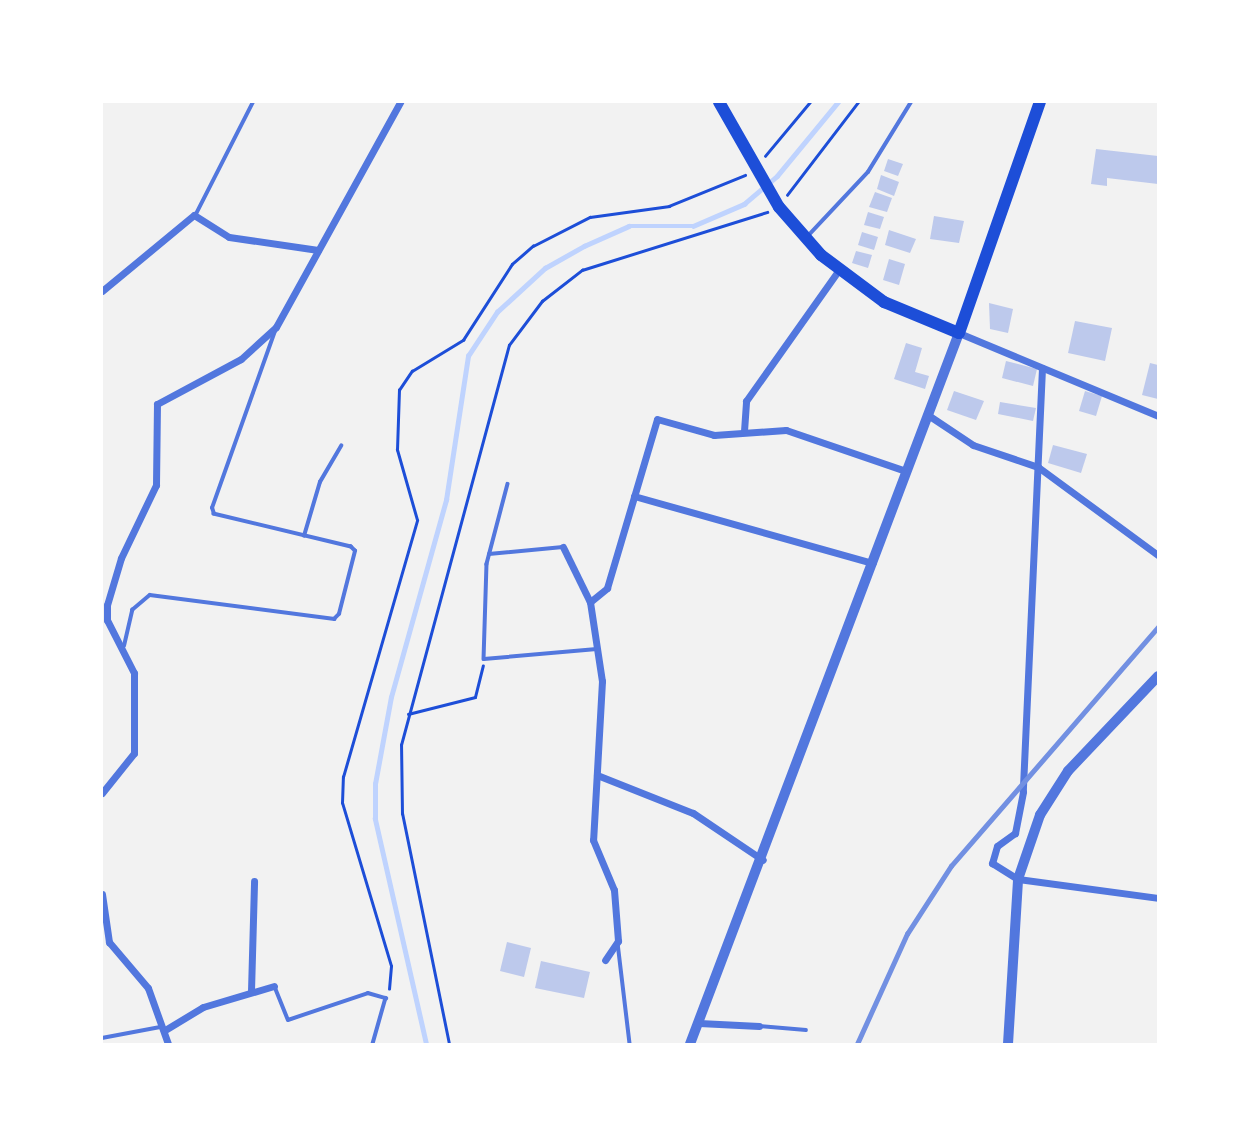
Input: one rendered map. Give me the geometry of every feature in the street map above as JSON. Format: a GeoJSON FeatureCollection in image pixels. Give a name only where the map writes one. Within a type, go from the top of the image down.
{"type":"FeatureCollection","features":[{"type":"Feature","properties":{"kind":"main road"},"geometry":{"type":"LineString","coordinates":[[719,102],[757,169],[781,199],[806,238],[838,271],[884,302],[958,333],[1040,102]]}},
{"type":"Feature","properties":{"kind":"street"},"geometry":{"type":"LineString","coordinates":[[102,793],[134,753],[134,673],[124,646],[107,620],[107,605],[121,558],[156,485],[162,453],[153,421],[158,404],[242,359],[276,327],[400,102]]}},
{"type":"Feature","properties":{"kind":"street"},"geometry":{"type":"LineString","coordinates":[[102,291],[194,215],[229,237],[318,250]]}},
{"type":"Feature","properties":{"kind":"street"},"geometry":{"type":"LineString","coordinates":[[744,431],[746,401],[838,271]]}},
{"type":"Feature","properties":{"kind":"street"},"geometry":{"type":"LineString","coordinates":[[690,1045],[763,860],[958,333],[1158,416]]}},
{"type":"Feature","properties":{"kind":"street"},"geometry":{"type":"LineString","coordinates":[[1042,368],[1019,822],[997,846],[992,863],[1018,879],[1158,898]]}},
{"type":"Feature","properties":{"kind":"street"},"geometry":{"type":"LineString","coordinates":[[928,415],[973,445],[1038,467],[1158,555]]}},
{"type":"Feature","properties":{"kind":"street"},"geometry":{"type":"LineString","coordinates":[[590,602],[607,588],[657,419],[714,435],[744,431],[810,436],[906,471]]}},
{"type":"Feature","properties":{"kind":"street"},"geometry":{"type":"LineString","coordinates":[[634,496],[873,563]]}},
{"type":"Feature","properties":{"kind":"street"},"geometry":{"type":"LineString","coordinates":[[563,547],[590,602],[604,702],[594,849],[614,890],[618,942],[605,960]]}},
{"type":"Feature","properties":{"kind":"street"},"geometry":{"type":"LineString","coordinates":[[1008,1045],[1018,879],[1040,815],[1068,771],[1158,677]]}},
{"type":"Feature","properties":{"kind":"street"},"geometry":{"type":"LineString","coordinates":[[597,775],[693,813],[763,860]]}},
{"type":"Feature","properties":{"kind":"street"},"geometry":{"type":"LineString","coordinates":[[251,991],[254,881]]}},
{"type":"Feature","properties":{"kind":"street"},"geometry":{"type":"LineString","coordinates":[[102,894],[110,942],[148,988],[168,1045]]}},
{"type":"Feature","properties":{"kind":"street"},"geometry":{"type":"LineString","coordinates":[[164,1030],[203,1007],[274,986]]}},
{"type":"Feature","properties":{"kind":"street"},"geometry":{"type":"LineString","coordinates":[[699,1023],[760,1026]]}},
{"type":"Feature","properties":{"kind":"lane"},"geometry":{"type":"LineString","coordinates":[[194,215],[253,102]]}},
{"type":"Feature","properties":{"kind":"lane"},"geometry":{"type":"LineString","coordinates":[[806,238],[868,172],[911,102]]}},
{"type":"Feature","properties":{"kind":"lane"},"geometry":{"type":"LineString","coordinates":[[124,646],[132,610],[150,595],[334,619],[355,551],[214,514],[212,508],[276,327]]}},
{"type":"Feature","properties":{"kind":"lane"},"geometry":{"type":"LineString","coordinates":[[304,536],[320,482],[341,446]]}},
{"type":"Feature","properties":{"kind":"lane"},"geometry":{"type":"LineString","coordinates":[[508,484],[489,554],[484,659],[597,649]]}},
{"type":"Feature","properties":{"kind":"lane"},"geometry":{"type":"LineString","coordinates":[[489,554],[563,547]]}},
{"type":"Feature","properties":{"kind":"lane"},"geometry":{"type":"LineString","coordinates":[[618,942],[630,1045]]}},
{"type":"Feature","properties":{"kind":"lane"},"geometry":{"type":"LineString","coordinates":[[274,986],[288,1020],[368,993],[386,998],[373,1045]]}},
{"type":"Feature","properties":{"kind":"lane"},"geometry":{"type":"LineString","coordinates":[[102,1038],[156,1024],[164,1030]]}},
{"type":"Feature","properties":{"kind":"lane"},"geometry":{"type":"LineString","coordinates":[[760,1026],[806,1030]]}},
{"type":"Feature","properties":{"kind":"path"},"geometry":{"type":"LineString","coordinates":[[386,998],[391,966],[342,803],[343,777],[417,520],[397,450],[399,390],[412,371],[463,340],[512,264],[533,246],[590,217],[699,197],[757,169],[810,102]]}},
{"type":"Feature","properties":{"kind":"path"},"geometry":{"type":"LineString","coordinates":[[781,199],[858,102]]}},
{"type":"Feature","properties":{"kind":"path"},"geometry":{"type":"LineString","coordinates":[[449,1045],[402,814],[408,714],[504,359],[525,318],[582,270],[763,214]]}},
{"type":"Feature","properties":{"kind":"path"},"geometry":{"type":"LineString","coordinates":[[408,714],[475,697],[484,659]]}},
{"type":"Feature","properties":{"kind":"building"},"geometry":{"type":"Polygon","coordinates":[[[1096,149],[1158,156],[1158,184],[1107,178],[1107,186],[1091,184],[1096,149]]]}},
{"type":"Feature","properties":{"kind":"building"},"geometry":{"type":"Polygon","coordinates":[[[888,159],[903,164],[898,176],[884,171],[888,159]]]}},
{"type":"Feature","properties":{"kind":"building"},"geometry":{"type":"Polygon","coordinates":[[[881,175],[899,182],[894,196],[877,189],[881,175]]]}},
{"type":"Feature","properties":{"kind":"building"},"geometry":{"type":"Polygon","coordinates":[[[875,192],[892,198],[887,212],[869,207],[875,192]]]}},
{"type":"Feature","properties":{"kind":"building"},"geometry":{"type":"Polygon","coordinates":[[[868,212],[884,217],[880,229],[864,225],[868,212]]]}},
{"type":"Feature","properties":{"kind":"building"},"geometry":{"type":"Polygon","coordinates":[[[934,216],[964,221],[959,243],[930,239],[934,216]]]}},
{"type":"Feature","properties":{"kind":"building"},"geometry":{"type":"Polygon","coordinates":[[[889,230],[916,239],[910,253],[885,245],[889,230]]]}},
{"type":"Feature","properties":{"kind":"building"},"geometry":{"type":"Polygon","coordinates":[[[862,232],[878,237],[874,250],[858,245],[862,232]]]}},
{"type":"Feature","properties":{"kind":"building"},"geometry":{"type":"Polygon","coordinates":[[[856,251],[872,255],[868,268],[852,263],[856,251]]]}},
{"type":"Feature","properties":{"kind":"building"},"geometry":{"type":"Polygon","coordinates":[[[889,259],[905,264],[899,285],[883,280],[889,259]]]}},
{"type":"Feature","properties":{"kind":"building"},"geometry":{"type":"Polygon","coordinates":[[[989,303],[1013,309],[1008,333],[990,329],[989,303]]]}},
{"type":"Feature","properties":{"kind":"building"},"geometry":{"type":"Polygon","coordinates":[[[1075,321],[1112,328],[1105,361],[1068,353],[1075,321]]]}},
{"type":"Feature","properties":{"kind":"building"},"geometry":{"type":"Polygon","coordinates":[[[906,343],[922,348],[915,372],[929,376],[925,389],[894,379],[906,343]]]}},
{"type":"Feature","properties":{"kind":"building"},"geometry":{"type":"Polygon","coordinates":[[[1006,361],[1037,369],[1033,386],[1002,378],[1006,361]]]}},
{"type":"Feature","properties":{"kind":"building"},"geometry":{"type":"Polygon","coordinates":[[[1150,363],[1158,365],[1158,399],[1142,395],[1150,363]]]}},
{"type":"Feature","properties":{"kind":"building"},"geometry":{"type":"Polygon","coordinates":[[[954,391],[984,401],[976,420],[947,410],[954,391]]]}},
{"type":"Feature","properties":{"kind":"building"},"geometry":{"type":"Polygon","coordinates":[[[1085,391],[1102,396],[1096,416],[1079,411],[1085,391]]]}},
{"type":"Feature","properties":{"kind":"building"},"geometry":{"type":"Polygon","coordinates":[[[1000,402],[1036,408],[1033,421],[998,414],[1000,402]]]}},
{"type":"Feature","properties":{"kind":"building"},"geometry":{"type":"Polygon","coordinates":[[[1053,445],[1087,454],[1081,473],[1048,463],[1053,445]]]}},
{"type":"Feature","properties":{"kind":"building"},"geometry":{"type":"Polygon","coordinates":[[[507,942],[531,948],[524,977],[500,971],[507,942]]]}},
{"type":"Feature","properties":{"kind":"building"},"geometry":{"type":"Polygon","coordinates":[[[541,961],[590,972],[584,998],[535,988],[541,961]]]}},
{"type":"Feature","properties":{"kind":"waterway"},"geometry":{"type":"LineString","coordinates":[[426,1044],[375,819],[375,784],[391,697],[446,500],[468,356],[497,312],[545,268],[584,246],[629,226],[693,226],[744,204],[777,176],[838,102]]}},
{"type":"Feature","properties":{"kind":"railway"},"geometry":{"type":"LineString","coordinates":[[857,1044],[907,934],[951,866],[1158,627]]}}]}
